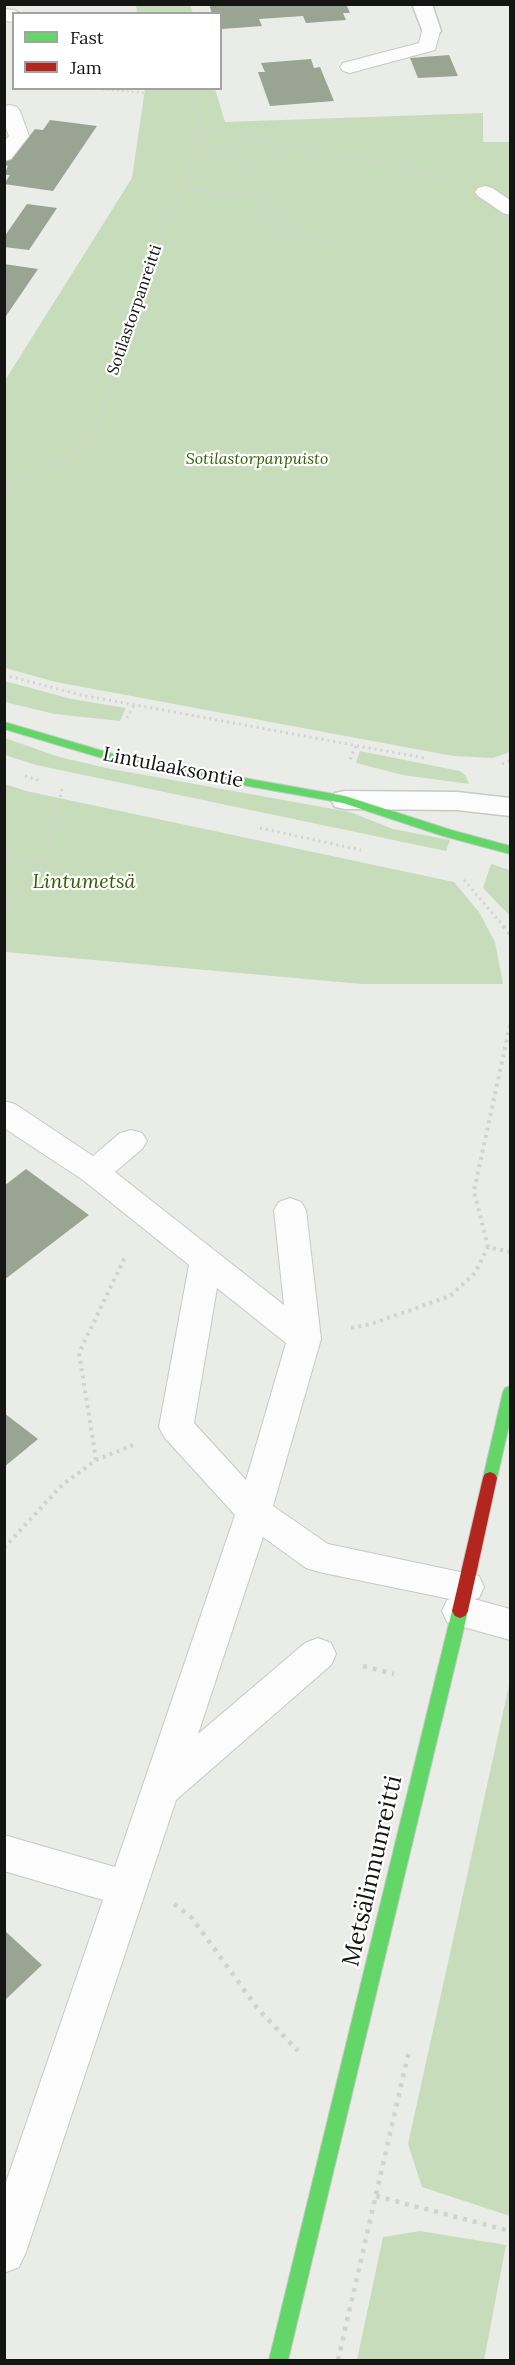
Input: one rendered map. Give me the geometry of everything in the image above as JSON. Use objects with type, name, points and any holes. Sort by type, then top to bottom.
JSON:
[{"type":"street","points":[[422,4],[430,31]]},
{"type":"street","name":"Lintulaaksontie","points":[[4,725],[119,759],[345,800],[447,833],[510,850]]},
{"type":"street","name":"Lintulaaksontie","points":[[345,800],[457,801],[510,807]]},
{"type":"street","name":"Metsälinnunreitti","points":[[278,2361],[463,1599],[510,1392]]},
{"type":"lane","points":[[350,66],[428,46],[430,31]]},
{"type":"lane","points":[[4,155],[18,136],[10,111]]},
{"type":"lane","points":[[485,192],[510,209]]},
{"type":"lane","points":[[4,1112],[93,1172],[304,1339]]},
{"type":"lane","points":[[93,1172],[130,1141]]},
{"type":"lane","points":[[4,2252],[254,1512],[304,1339],[290,1210]]},
{"type":"lane","points":[[206,1261],[176,1427],[254,1512],[319,1557],[463,1599],[510,1624]]},
{"type":"lane","points":[[158,1791],[318,1654]]},
{"type":"lane","points":[[4,1853],[128,1889]]},
{"type":"path","points":[[111,90],[146,93],[183,90]]},
{"type":"path","name":"Sotilastorpanreitti","points":[[4,484],[71,458],[99,427],[121,344],[151,257],[184,188],[200,146],[202,129],[195,90]]},
{"type":"path","points":[[202,129],[354,158],[467,184],[485,192]]},
{"type":"path","points":[[200,146],[232,153],[246,166],[250,192],[268,216],[293,234],[342,247]]},
{"type":"path","points":[[184,188],[226,195],[250,192]]},
{"type":"path","points":[[4,675],[29,683],[134,705],[434,760]]},
{"type":"path","points":[[127,718],[134,705]]},
{"type":"path","points":[[350,760],[356,746]]},
{"type":"path","points":[[4,912],[45,864],[63,785]]},
{"type":"path","points":[[4,854],[45,864]]},
{"type":"path","points":[[456,872],[510,934]]},
{"type":"path","points":[[304,1339],[371,1324],[450,1296],[475,1273],[488,1247],[474,1191],[510,1025]]},
{"type":"path","points":[[96,1460],[80,1353],[146,1213]]},
{"type":"path","points":[[488,1247],[510,1252]]},
{"type":"path","points":[[4,1548],[62,1485],[96,1460],[176,1427]]},
{"type":"path","points":[[128,1889],[162,1896],[192,1918],[258,2009],[388,2144]]},
{"type":"path","points":[[338,2361],[376,2196],[510,2231]]},
{"type":"green space","points":[[136,5],[190,5],[193,12],[137,12]]},
{"type":"green space","name":"Sotilastorpanpuisto","points":[[145,90],[215,90],[225,122],[483,113],[483,142],[510,142],[510,752],[493,758],[453,756],[56,682],[5,668],[4,382],[132,178]]},
{"type":"green space","points":[[5,681],[71,699],[126,708],[120,721],[55,714],[5,702]]},
{"type":"green space","points":[[5,738],[59,757],[111,769],[350,812],[393,829],[450,840],[446,851],[36,765],[5,755]]},
{"type":"green space","points":[[360,751],[460,771],[466,776],[469,784],[403,775],[356,763]]},
{"type":"green space","name":"Lintumetsä","points":[[5,784],[26,791],[454,882],[479,912],[495,942],[503,984],[362,984],[5,952]]},
{"type":"green space","points":[[491,864],[510,870],[510,916],[483,888]]},
{"type":"green space","points":[[510,1681],[510,2216],[422,2187],[408,2144]]},
{"type":"green space","points":[[420,2231],[506,2245],[484,2360],[357,2360],[383,2237]]},
{"type":"building","points":[[209,4],[346,4],[350,13],[343,13],[346,20],[306,23],[303,16],[259,19],[262,26],[222,29],[222,12],[211,12]]},
{"type":"building","points":[[449,55],[458,76],[418,78],[410,58]]},
{"type":"building","points":[[311,59],[314,68],[320,67],[334,101],[270,106],[258,72],[265,72],[261,63]]},
{"type":"building","points":[[50,120],[97,126],[53,191],[4,184],[10,175],[4,175],[8,166],[4,165],[4,158],[13,146],[21,147],[35,129],[43,130]]},
{"type":"building","points":[[27,204],[57,208],[29,250],[4,247],[4,237]]},
{"type":"building","points":[[4,264],[38,269],[4,319]]},
{"type":"building","points":[[26,1169],[89,1215],[4,1280],[4,1186]]},
{"type":"building","points":[[4,1413],[38,1439],[4,1467]]},
{"type":"building","points":[[4,1930],[42,1965],[4,2001]]},
{"type":"traffic: fast","points":[[4,725],[119,759],[345,800],[447,833],[510,850]]},
{"type":"traffic: fast","points":[[490,1478],[510,1392]]},
{"type":"traffic: fast","points":[[278,2360],[460,1611]]},
{"type":"traffic: jam","points":[[460,1611],[490,1478]]}]
